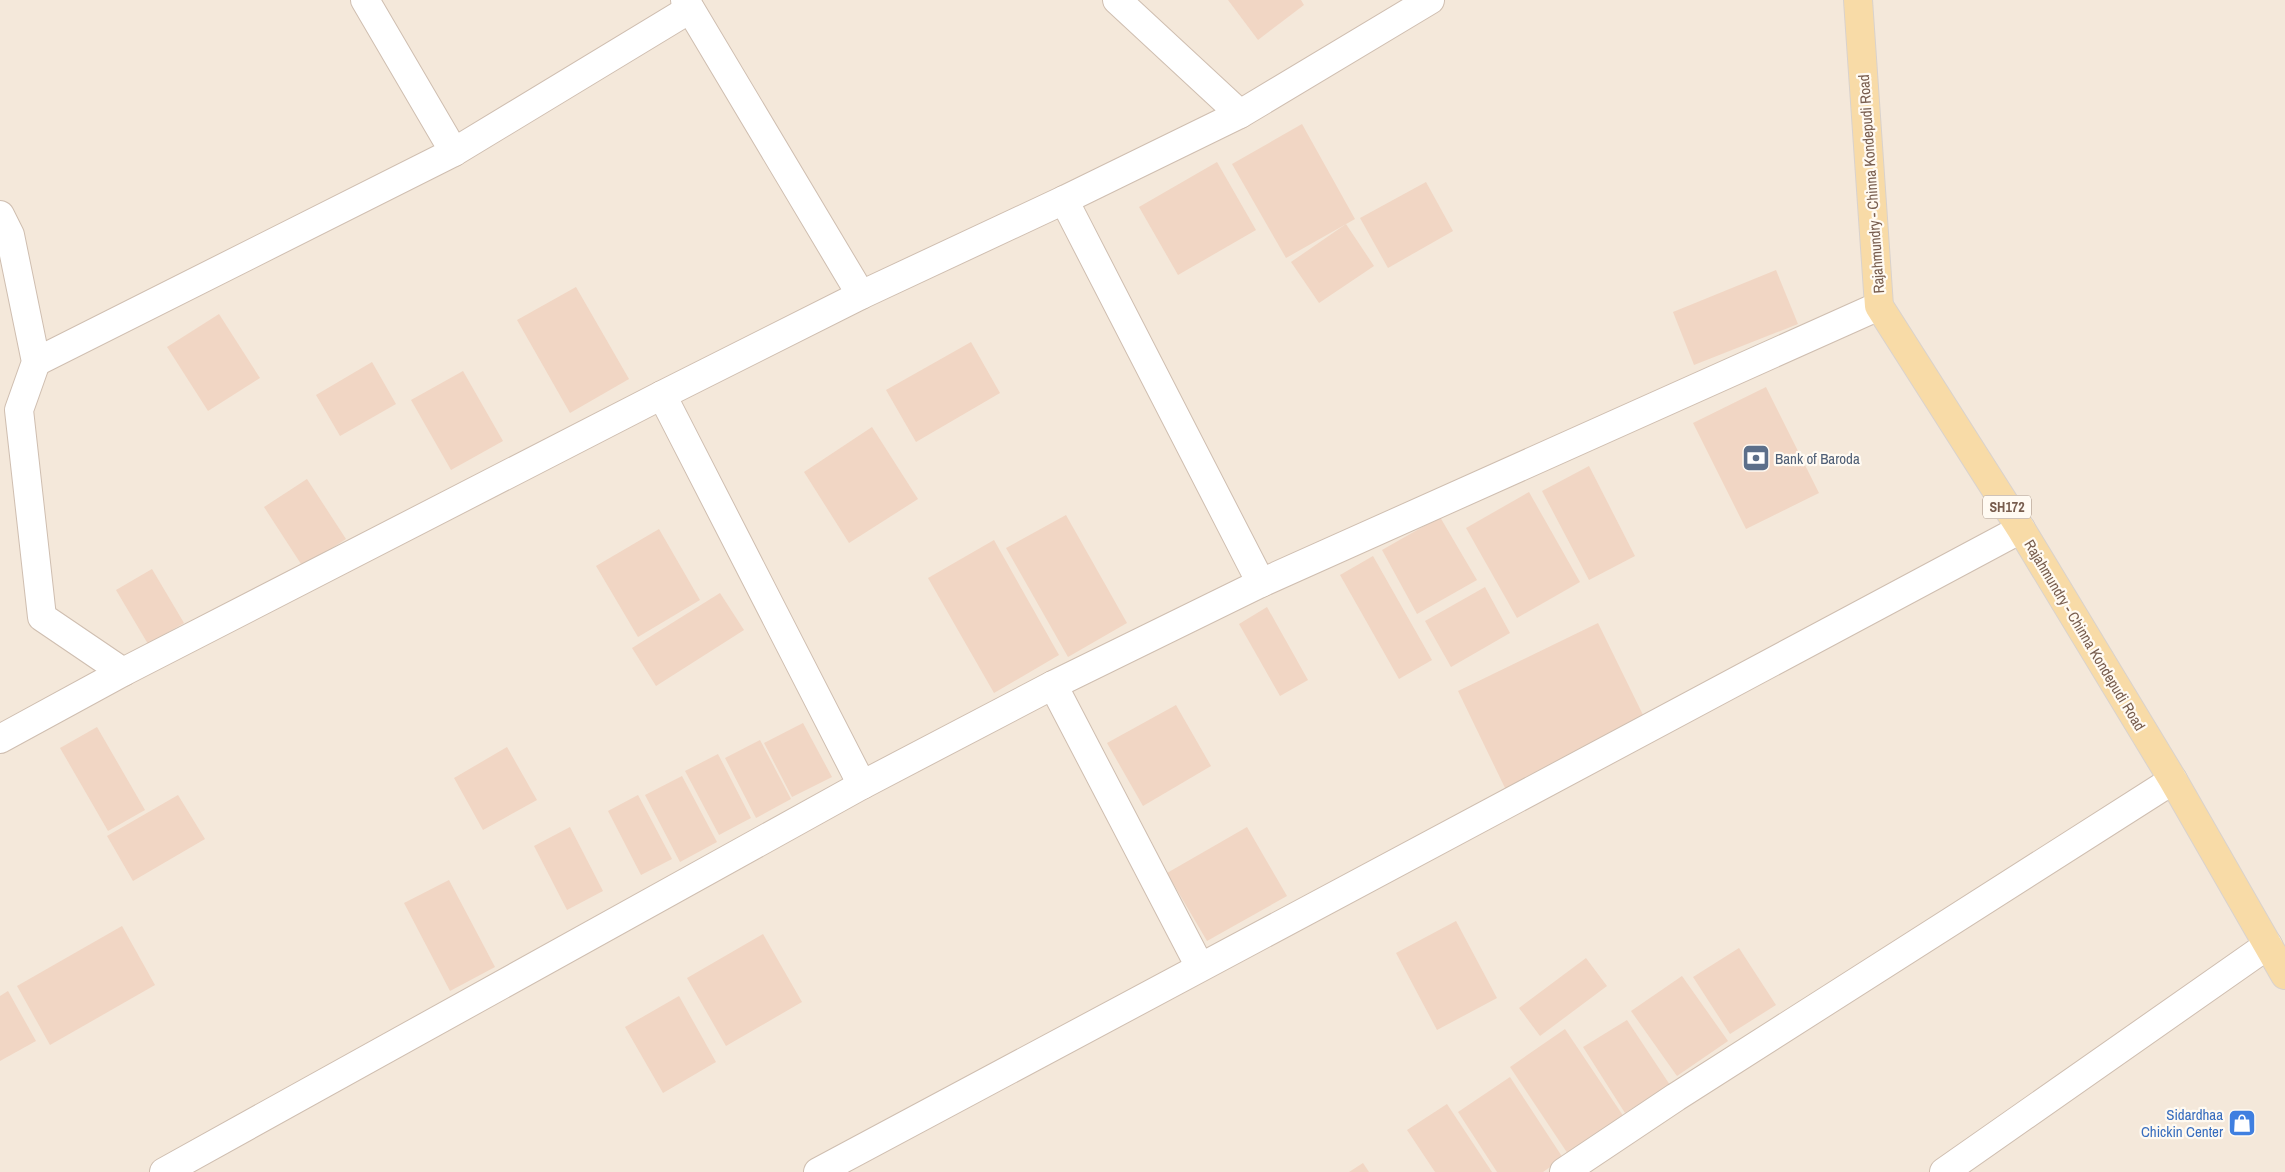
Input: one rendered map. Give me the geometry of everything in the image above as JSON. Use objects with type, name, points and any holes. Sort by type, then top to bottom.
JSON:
[{"type":"main road","name":"Rajahmundry - Chinna Kondepudi Road","points":[[1858,0],[1879,306],[2022,529],[2173,780],[2285,975]]},
{"type":"street","points":[[365,0],[454,152]]},
{"type":"street","points":[[1117,0],[1240,114]]},
{"type":"street","points":[[0,739],[123,672],[862,295],[1064,200],[1240,114],[1430,0]]},
{"type":"street","points":[[36,362],[454,152],[688,5],[862,295]]},
{"type":"street","points":[[1064,200],[1261,583]]},
{"type":"street","points":[[0,215],[10,235],[36,362],[19,410],[42,617],[123,672]]},
{"type":"street","points":[[164,1172],[862,785],[1053,685],[1261,583],[1879,306]]},
{"type":"street","points":[[662,396],[862,785]]},
{"type":"street","points":[[818,1172],[2022,529]]},
{"type":"street","points":[[1053,685],[1200,968]]},
{"type":"street","points":[[1564,1172],[1676,1097],[2173,780]]},
{"type":"street","points":[[1944,1172],[2268,945]]},
{"type":"shaded area","points":[[0,0],[2285,0],[2285,1172],[0,1172]]},
{"type":"building","points":[[1228,0],[1301,0],[1304,5],[1258,40]]},
{"type":"building","points":[[1302,124],[1355,219],[1286,258],[1232,164]]},
{"type":"building","points":[[1217,162],[1256,230],[1178,275],[1139,207]]},
{"type":"building","points":[[1426,182],[1453,231],[1388,268],[1360,218]]},
{"type":"building","points":[[1346,224],[1374,266],[1319,303],[1291,262]]},
{"type":"building","points":[[1776,270],[1798,324],[1694,365],[1673,312]]},
{"type":"building","points":[[576,287],[629,379],[570,413],[517,320]]},
{"type":"building","points":[[219,314],[260,378],[208,411],[167,347]]},
{"type":"building","points":[[971,342],[1000,393],[916,442],[886,390]]},
{"type":"building","points":[[372,362],[396,404],[340,436],[316,395]]},
{"type":"building","points":[[463,371],[503,441],[451,470],[411,400]]},
{"type":"building","name":"Bank of Baroda","points":[[1766,387],[1819,493],[1746,529],[1693,423]]},
{"type":"building","points":[[872,427],[918,499],[849,543],[804,472]]},
{"type":"building","points":[[1589,466],[1635,556],[1589,580],[1542,491]]},
{"type":"building","points":[[307,479],[346,539],[303,567],[264,507]]},
{"type":"building","points":[[1529,492],[1580,582],[1517,618],[1466,528]]},
{"type":"building","points":[[1066,515],[1127,623],[1068,657],[1006,548]]},
{"type":"building","points":[[1440,517],[1477,580],[1417,614],[1382,550]]},
{"type":"building","points":[[659,529],[700,600],[638,637],[596,566]]},
{"type":"building","points":[[994,540],[1059,655],[994,693],[928,578]]},
{"type":"building","points":[[1373,556],[1432,660],[1399,679],[1340,575]]},
{"type":"building","points":[[152,569],[184,623],[148,644],[116,590]]},
{"type":"building","points":[[1485,587],[1510,633],[1451,667],[1425,621]]},
{"type":"building","points":[[720,593],[744,630],[656,686],[632,648]]},
{"type":"building","points":[[1267,607],[1308,680],[1280,696],[1239,624]]},
{"type":"building","points":[[1598,623],[1646,721],[1506,790],[1458,691]]},
{"type":"building","points":[[1176,705],[1211,766],[1143,806],[1107,743]]},
{"type":"building","points":[[803,723],[832,777],[792,797],[764,743]]},
{"type":"building","points":[[97,727],[145,810],[108,831],[60,748]]},
{"type":"building","points":[[760,740],[791,799],[756,818],[725,758]]},
{"type":"building","points":[[507,747],[537,800],[483,830],[454,778]]},
{"type":"building","points":[[718,754],[751,818],[719,835],[685,771]]},
{"type":"building","points":[[682,776],[717,842],[680,862],[645,795]]},
{"type":"building","points":[[178,795],[205,839],[133,881],[107,836]]},
{"type":"building","points":[[638,795],[672,859],[641,875],[608,811]]},
{"type":"building","points":[[570,827],[603,891],[567,910],[534,846]]},
{"type":"building","points":[[1247,827],[1287,896],[1207,941],[1167,873]]},
{"type":"building","points":[[449,880],[495,967],[450,991],[404,903]]},
{"type":"building","points":[[1456,921],[1497,998],[1437,1030],[1396,953]]},
{"type":"building","points":[[122,926],[155,985],[50,1045],[17,986]]},
{"type":"building","points":[[763,934],[802,1002],[726,1046],[687,978]]},
{"type":"building","points":[[1739,948],[1776,1005],[1730,1034],[1693,977]]},
{"type":"building","points":[[1586,958],[1607,986],[1540,1036],[1519,1008]]},
{"type":"building","points":[[1682,976],[1728,1041],[1677,1076],[1631,1011]]},
{"type":"building","points":[[8,991],[36,1041],[0,1061],[0,996]]},
{"type":"building","points":[[679,996],[716,1062],[663,1093],[625,1027]]},
{"type":"building","points":[[1627,1020],[1670,1085],[1625,1113],[1583,1047]]},
{"type":"building","points":[[1565,1029],[1626,1120],[1570,1157],[1510,1067]]},
{"type":"building","points":[[1510,1077],[1563,1158],[1543,1172],[1497,1172],[1458,1112]]},
{"type":"building","points":[[1447,1104],[1492,1172],[1435,1172],[1407,1130]]},
{"type":"building","points":[[1363,1163],[1369,1172],[1349,1172]]},
{"type":"place","name":"Bank of Baroda","points":[[1756,458]]},
{"type":"place","name":"Sidardhaa Chickin Center","points":[[2242,1123]]}]
